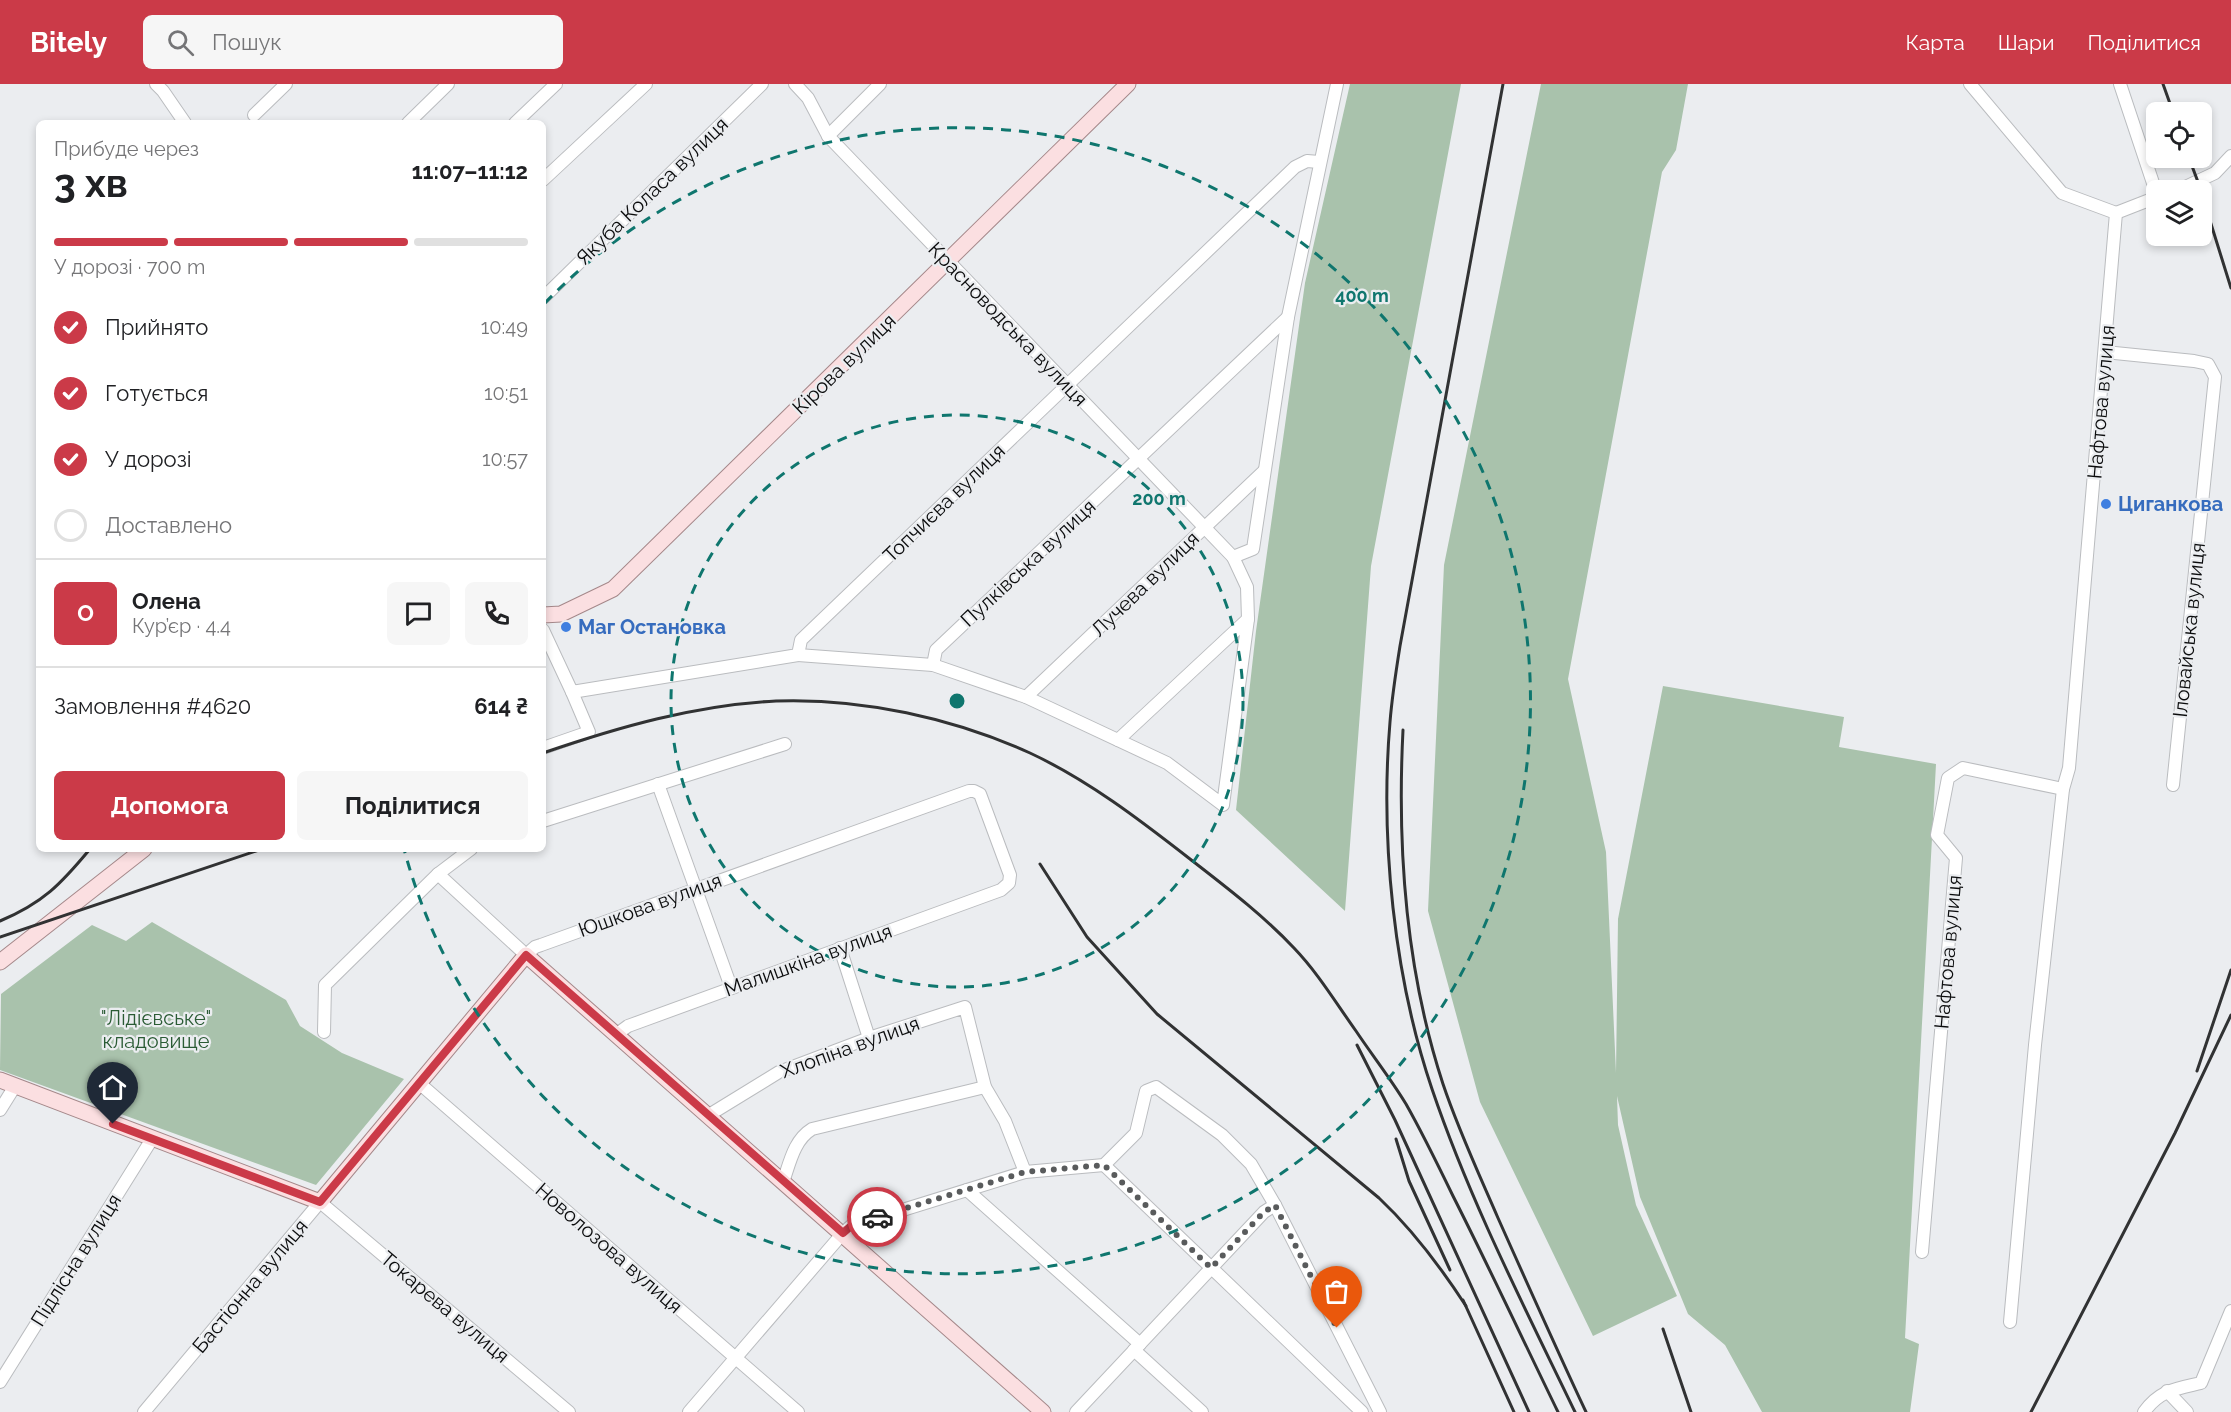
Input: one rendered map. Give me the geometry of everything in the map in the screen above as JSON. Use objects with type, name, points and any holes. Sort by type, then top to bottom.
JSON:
[{"type":"main road","name":"Кірова вулиця","points":[[546,615],[561,614],[613,590],[1128,84]]},
{"type":"main road","points":[[0,962],[140,852]]},
{"type":"main road","points":[[526,955],[1043,1412]]},
{"type":"main road","name":"Юшкова вулиця","points":[[320,1202],[526,955]]},
{"type":"main road","name":"Бастіонна вулиця","points":[[0,1080],[320,1202]]},
{"type":"street","points":[[156,84],[183,120]]},
{"type":"street","points":[[254,115],[286,84]]},
{"type":"street","points":[[411,120],[448,84]]},
{"type":"street","points":[[518,120],[556,84]]},
{"type":"street","points":[[546,177],[646,84]]},
{"type":"street","name":"Якуба Коласа вулиця","points":[[546,295],[762,84]]},
{"type":"street","name":"Красноводська вулиця","points":[[795,84],[808,98],[828,136],[1233,557],[1248,587],[1248,620],[1223,805],[1167,763],[1118,740]]},
{"type":"street","points":[[828,136],[880,84]]},
{"type":"street","points":[[1233,557],[1253,549],[1288,317],[1337,84]]},
{"type":"street","points":[[1970,84],[2062,193],[2116,213],[2146,201]]},
{"type":"street","points":[[2120,84],[2152,180]]},
{"type":"street","points":[[2200,180],[2215,173],[2231,156]]},
{"type":"street","name":"Топчиєва вулиця","points":[[798,655],[801,640],[1295,166],[1307,161],[1319,162]]},
{"type":"street","name":"Нафтова вулиця","points":[[2010,1322],[2035,1045],[2063,789],[2069,768],[2116,213]]},
{"type":"street","name":"Пулківська вулиця","points":[[933,665],[936,650],[1288,317]]},
{"type":"street","name":"Іловайська вулиця","points":[[2105,352],[2208,364],[2215,377],[2173,785]]},
{"type":"street","name":"Лучева вулиця","points":[[1026,697],[1263,471]]},
{"type":"street","points":[[572,692],[798,655],[933,665],[1026,697],[1118,740],[1248,620]]},
{"type":"street","points":[[546,636],[590,732],[546,747]]},
{"type":"street","points":[[546,820],[785,744]]},
{"type":"street","name":"Нафтова вулиця","points":[[1922,1252],[1956,858],[1937,835],[1948,778],[1963,768],[2063,789]]},
{"type":"street","points":[[658,784],[730,987]]},
{"type":"street","name":"Юшкова вулиця","points":[[526,955],[535,947],[969,791],[974,791],[982,798],[1010,875],[1009,883],[1001,890]]},
{"type":"street","points":[[324,1032],[325,985],[438,873],[467,852]]},
{"type":"street","points":[[438,873],[526,955]]},
{"type":"street","name":"Малишкіна вулиця","points":[[617,1034],[627,1026],[730,987],[1001,890]]},
{"type":"street","points":[[840,948],[869,1038]]},
{"type":"street","name":"Хлопіна вулиця","points":[[709,1115],[779,1071],[869,1038],[965,1007],[985,1087]]},
{"type":"street","name":"Новолозова вулиця","points":[[419,1083],[798,1412]]},
{"type":"street","points":[[0,1110],[15,1086]]},
{"type":"street","points":[[783,1182],[795,1146],[802,1136],[812,1129],[985,1087],[1005,1121],[1025,1172]]},
{"type":"street","points":[[689,1412],[843,1233],[860,1222],[1025,1172],[1104,1165],[1136,1133],[1146,1090],[1156,1087],[1222,1135],[1251,1164],[1275,1205],[1379,1412]]},
{"type":"street","name":"Підлісна вулиця","points":[[0,1382],[152,1139]]},
{"type":"street","points":[[1104,1165],[1362,1412]]},
{"type":"street","points":[[967,1190],[1137,1347],[1202,1412]]},
{"type":"street","name":"Бастіонна вулиця","points":[[144,1412],[320,1202]]},
{"type":"street","name":"Токарева вулиця","points":[[320,1202],[569,1412]]},
{"type":"street","points":[[1076,1412],[1264,1212],[1275,1205]]},
{"type":"street","points":[[2144,1412],[2152,1401],[2167,1391],[2201,1383],[2231,1311]]},
{"type":"street","points":[[2167,1391],[2187,1412]]},
{"type":"green space","points":[[1350,84],[1461,84],[1371,566],[1345,911],[1236,810],[1256,631],[1305,283]]},
{"type":"green space","points":[[1541,84],[1688,84],[1676,150],[1662,172],[1568,679],[1606,852],[1616,1073],[1618,919],[1663,686],[1844,717],[1839,747],[1936,764],[1905,1338],[1919,1344],[1910,1412],[1762,1412],[1725,1345],[1688,1314],[1640,1197],[1617,1096],[1618,1125],[1636,1205],[1677,1296],[1593,1336],[1480,1102],[1428,911],[1444,565]]},
{"type":"green space","name":"\"Лідієвське\" кладовище","points":[[152,922],[286,1000],[300,1026],[342,1053],[404,1079],[316,1185],[0,1070],[1,994],[92,925],[126,941]]},
{"type":"railway","points":[[1503,84],[1400,646],[1390,722],[1387,767],[1389,860],[1399,955],[1419,1046],[1432,1089],[1480,1212],[1575,1412]]},
{"type":"railway","points":[[2163,84],[2169,102]]},
{"type":"railway","points":[[2193,168],[2197,180]]},
{"type":"railway","points":[[2212,227],[2231,288]]},
{"type":"railway","points":[[546,752],[629,726],[716,707],[776,701],[841,703],[906,713],[970,730],[1030,753],[1093,788],[1152,830],[1244,902],[1282,936],[1319,978],[1406,1104],[1558,1412]]},
{"type":"railway","points":[[1403,730],[1401,774],[1403,864],[1413,953],[1430,1041],[1449,1101],[1469,1151],[1586,1412]]},
{"type":"railway","points":[[0,921],[40,900],[87,852]]},
{"type":"railway","points":[[0,937],[253,852]]},
{"type":"railway","points":[[1040,864],[1087,937],[1157,1014],[1379,1198],[1426,1249],[1466,1306]]},
{"type":"railway","points":[[2197,1071],[2231,970]]},
{"type":"railway","points":[[2031,1412],[2175,1133],[2231,1015]]},
{"type":"railway","points":[[1357,1045],[1395,1120],[1529,1412]]},
{"type":"railway","points":[[1396,1139],[1409,1181],[1450,1270]]},
{"type":"railway","points":[[1463,1300],[1514,1412]]},
{"type":"railway","points":[[1663,1329],[1691,1412]]},
{"type":"way so far","points":[[877,1217],[1025,1172],[1104,1165],[1211,1268],[1264,1212],[1275,1205],[1337,1328]]},
{"type":"place","name":"Циганкова","points":[[2106,504]]},
{"type":"place","name":"Маг Остановка","points":[[566,627]]},
{"type":"route","points":[[113,1124],[320,1202],[526,955],[843,1233],[851,1226],[877,1217]]}]
